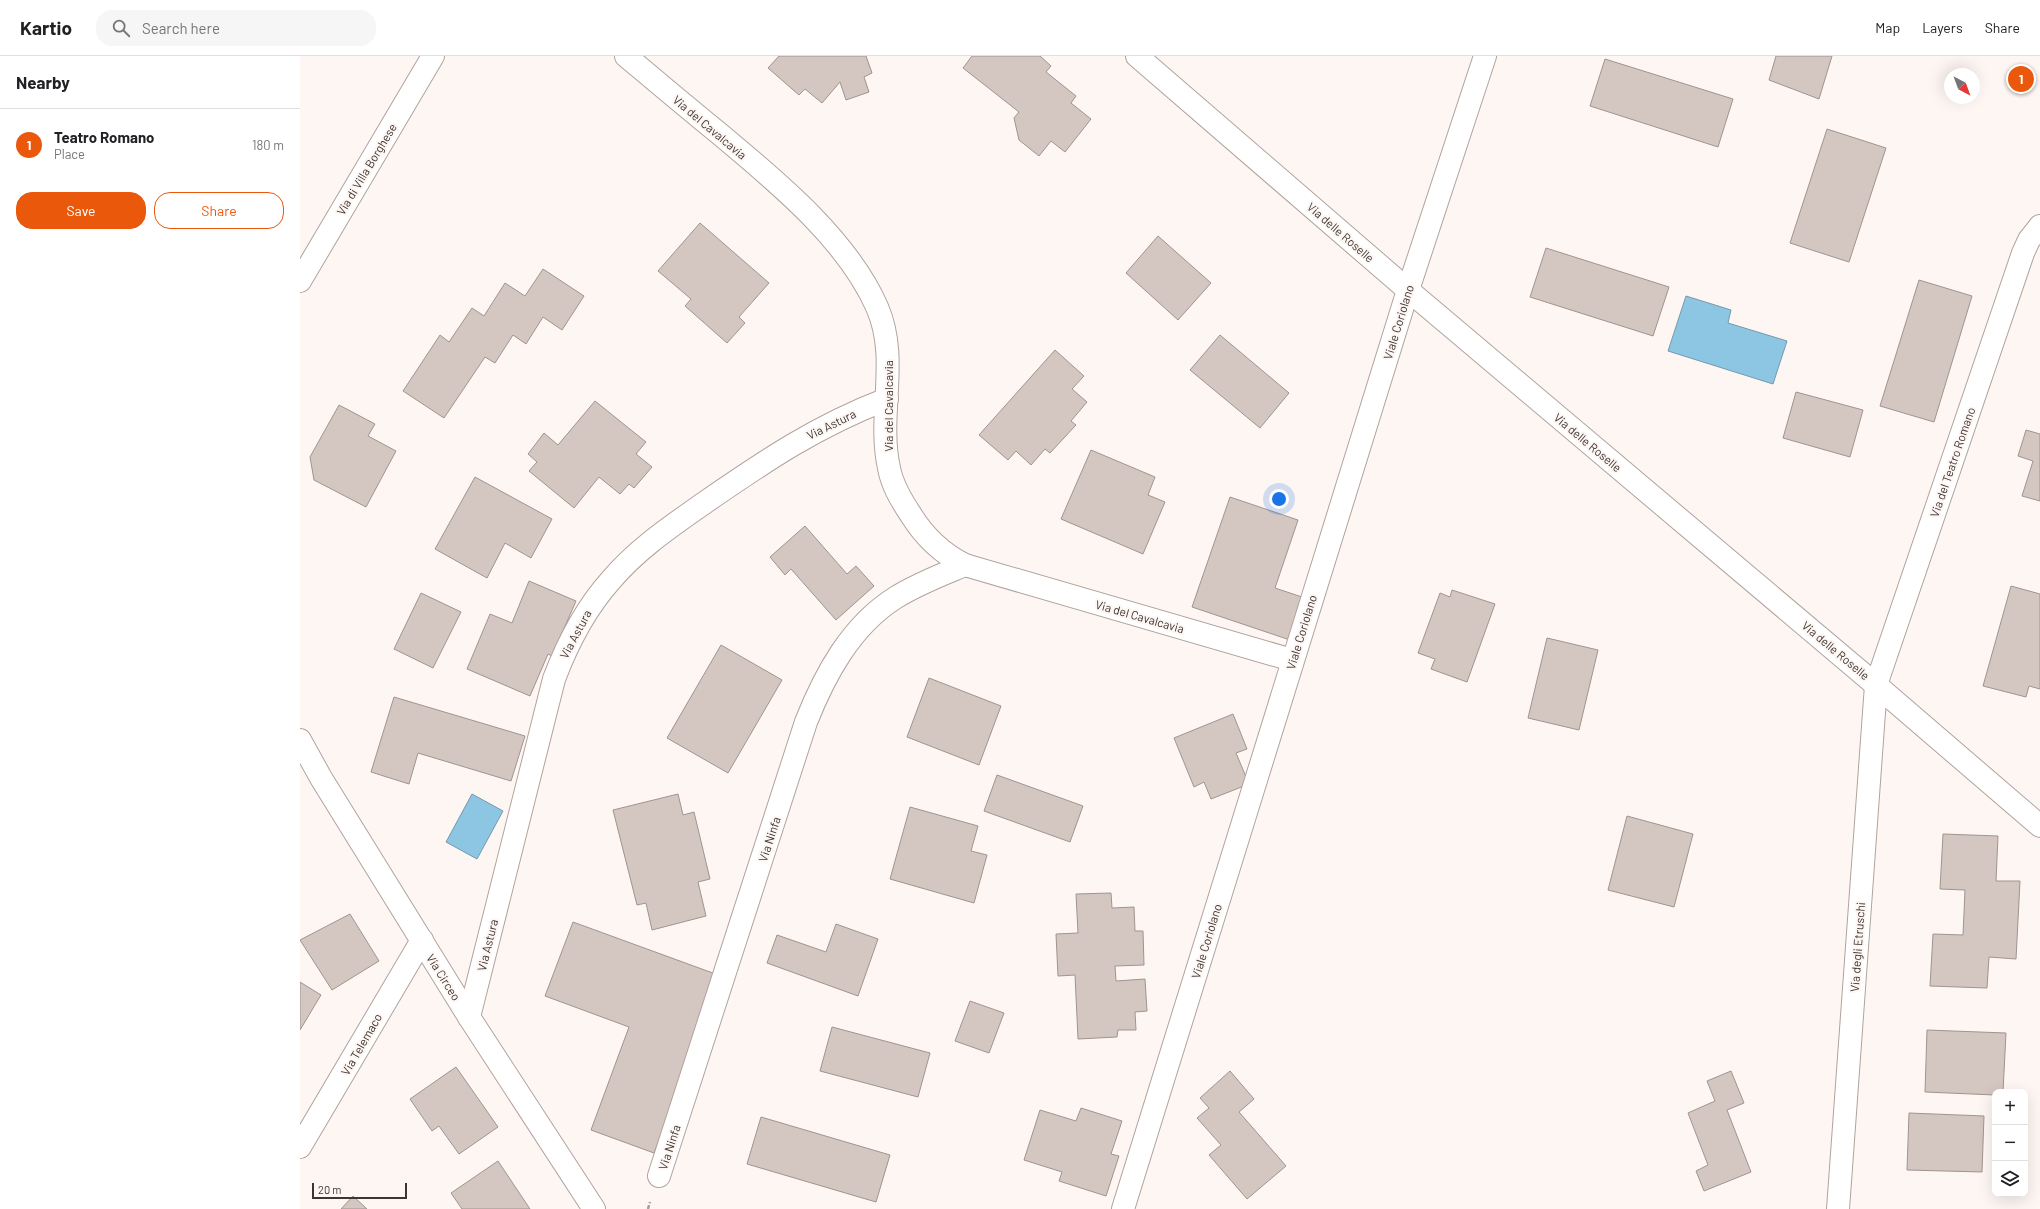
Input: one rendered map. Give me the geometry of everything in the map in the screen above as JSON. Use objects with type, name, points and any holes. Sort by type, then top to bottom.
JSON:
[{"type":"street","name":"Via di Villa Borghese","points":[[300,281],[433,56]]},
{"type":"street","name":"Via del Cavalcavia","points":[[626,56],[769,176],[831,239],[858,273],[878,308],[886,335],[889,362],[886,448],[888,468],[894,486],[904,505],[922,530],[948,555],[964,565],[1292,660]]},
{"type":"street","name":"Via delle Roselle","points":[[1137,56],[1408,290],[1876,685],[2040,826]]},
{"type":"street","name":"Viale Coriolano","points":[[1123,1209],[1408,290],[1485,56]]},
{"type":"street","name":"Via del Teatro Romano","points":[[1876,685],[2021,260],[2035,233]]},
{"type":"street","name":"Via Astura","points":[[469,1017],[551,689],[569,643],[588,609],[623,567],[641,549],[672,526],[769,458],[798,440],[839,419],[887,399]]},
{"type":"street","name":"Via Ninfa","points":[[659,1176],[806,722],[827,676],[848,643],[876,612],[911,589],[964,565]]},
{"type":"street","name":"Via degli Etruschi","points":[[1838,1209],[1876,685]]},
{"type":"street","name":"Via Circeo","points":[[300,740],[469,1017],[594,1209]]},
{"type":"street","name":"Via Telemaco","points":[[300,1147],[422,940]]},
{"type":"water","points":[[1686,296],[1731,310],[1728,323],[1787,341],[1773,384],[1668,351]]},
{"type":"water","points":[[472,794],[503,811],[477,859],[446,842]]},
{"type":"building","points":[[779,56],[866,56],[872,73],[864,77],[869,92],[846,100],[840,82],[822,103],[805,89],[799,95],[768,68]]},
{"type":"building","points":[[972,56],[1040,56],[1051,66],[1046,72],[1076,96],[1071,103],[1091,119],[1065,152],[1051,141],[1039,156],[1019,140],[1014,118],[1019,112],[963,68]]},
{"type":"building","points":[[1776,56],[1832,56],[1819,99],[1769,80]]},
{"type":"building","points":[[1605,59],[1733,99],[1718,147],[1590,106]]},
{"type":"building","points":[[1827,129],[1886,148],[1849,262],[1790,243]]},
{"type":"building","points":[[700,223],[769,283],[739,317],[745,323],[727,343],[685,306],[691,299],[658,271]]},
{"type":"building","points":[[1158,236],[1211,283],[1178,320],[1126,273]]},
{"type":"building","points":[[1546,248],[1669,287],[1653,336],[1530,297]]},
{"type":"building","points":[[543,269],[584,296],[562,330],[543,317],[526,344],[513,335],[495,363],[485,357],[444,418],[403,391],[440,335],[449,342],[472,308],[484,316],[505,283],[525,296]]},
{"type":"building","points":[[1919,280],[1972,296],[1934,422],[1880,406]]},
{"type":"building","points":[[1220,335],[1289,393],[1260,428],[1190,370]]},
{"type":"building","points":[[1055,350],[1084,376],[1072,389],[1087,402],[1071,421],[1076,425],[1050,453],[1045,449],[1031,465],[1016,451],[1008,460],[979,435]]},
{"type":"building","points":[[1796,392],[1863,410],[1850,457],[1783,438]]},
{"type":"building","points":[[595,401],[646,442],[636,454],[652,467],[634,488],[629,484],[620,494],[599,477],[574,508],[529,471],[537,462],[528,454],[544,433],[558,445]]},
{"type":"building","points":[[339,405],[375,424],[368,436],[396,451],[366,507],[314,480],[310,457]]},
{"type":"building","points":[[2026,430],[2040,434],[2040,501],[2022,496],[2033,461],[2018,456]]},
{"type":"building","points":[[1091,450],[1155,477],[1148,495],[1165,502],[1143,554],[1061,519]]},
{"type":"building","points":[[475,477],[552,519],[531,558],[505,543],[487,578],[435,549]]},
{"type":"building","points":[[1230,497],[1298,520],[1275,588],[1305,598],[1290,640],[1192,607]]},
{"type":"building","points":[[805,526],[847,574],[856,566],[874,586],[836,620],[791,569],[785,575],[770,557]]},
{"type":"building","points":[[529,581],[576,601],[552,656],[548,654],[530,696],[467,669],[490,614],[512,623]]},
{"type":"building","points":[[2011,586],[2040,594],[2040,689],[2029,686],[2026,697],[1983,686]]},
{"type":"building","points":[[1452,590],[1495,604],[1467,682],[1431,669],[1435,659],[1418,653],[1440,593],[1450,597]]},
{"type":"building","points":[[421,593],[461,612],[433,668],[394,649]]},
{"type":"building","points":[[1547,638],[1598,650],[1579,730],[1528,718]]},
{"type":"building","points":[[721,645],[782,680],[728,773],[667,738]]},
{"type":"building","points":[[929,678],[1001,706],[979,765],[907,737]]},
{"type":"building","points":[[394,697],[525,736],[511,781],[418,753],[409,784],[371,772]]},
{"type":"building","points":[[1233,714],[1247,749],[1236,753],[1249,784],[1211,799],[1204,782],[1194,787],[1174,738]]},
{"type":"building","points":[[997,775],[1083,806],[1070,842],[984,811]]},
{"type":"building","points":[[678,794],[683,815],[694,812],[710,879],[698,882],[706,916],[652,930],[646,903],[637,905],[613,810]]},
{"type":"building","points":[[910,807],[978,826],[971,851],[987,855],[974,903],[890,879]]},
{"type":"building","points":[[1627,816],[1693,834],[1674,907],[1608,890]]},
{"type":"building","points":[[1943,834],[1998,836],[1996,881],[2020,881],[2016,959],[1989,957],[1987,988],[1930,986],[1933,934],[1963,935],[1965,890],[1940,889]]},
{"type":"building","points":[[1111,893],[1112,908],[1134,907],[1135,931],[1143,931],[1144,965],[1115,966],[1116,981],[1145,979],[1147,1011],[1135,1012],[1136,1030],[1118,1030],[1117,1037],[1078,1039],[1075,975],[1058,976],[1056,934],[1078,933],[1076,894]]},
{"type":"building","points":[[350,914],[379,961],[332,990],[300,940]]},
{"type":"building","points":[[573,922],[721,976],[654,1153],[591,1130],[629,1027],[545,996]]},
{"type":"building","points":[[836,924],[878,939],[858,996],[767,963],[777,935],[826,952]]},
{"type":"building","points":[[300,982],[321,995],[300,1030]]},
{"type":"building","points":[[970,1001],[1004,1013],[989,1053],[955,1041]]},
{"type":"building","points":[[832,1027],[930,1053],[918,1097],[820,1071]]},
{"type":"building","points":[[1927,1030],[2006,1033],[2003,1089],[1992,1089],[1992,1095],[1925,1092]]},
{"type":"building","points":[[456,1067],[498,1127],[459,1154],[439,1126],[432,1131],[410,1099]]},
{"type":"building","points":[[1230,1071],[1254,1099],[1239,1112],[1286,1166],[1247,1199],[1209,1155],[1221,1145],[1197,1118],[1209,1108],[1200,1098]]},
{"type":"building","points":[[1731,1071],[1744,1103],[1727,1110],[1751,1172],[1704,1191],[1696,1171],[1708,1165],[1688,1113],[1715,1101],[1707,1081]]},
{"type":"building","points":[[1081,1108],[1122,1121],[1111,1154],[1119,1156],[1106,1196],[1059,1181],[1062,1172],[1024,1160],[1040,1110],[1076,1121]]},
{"type":"building","points":[[1909,1113],[1984,1116],[1982,1172],[1907,1170]]},
{"type":"building","points":[[761,1117],[890,1155],[876,1202],[747,1164]]},
{"type":"building","points":[[498,1161],[530,1209],[462,1209],[451,1193]]},
{"type":"building","points":[[353,1196],[367,1209],[341,1209]]},
{"type":"place","name":"Teatro Romano","points":[[2021,79]]}]
